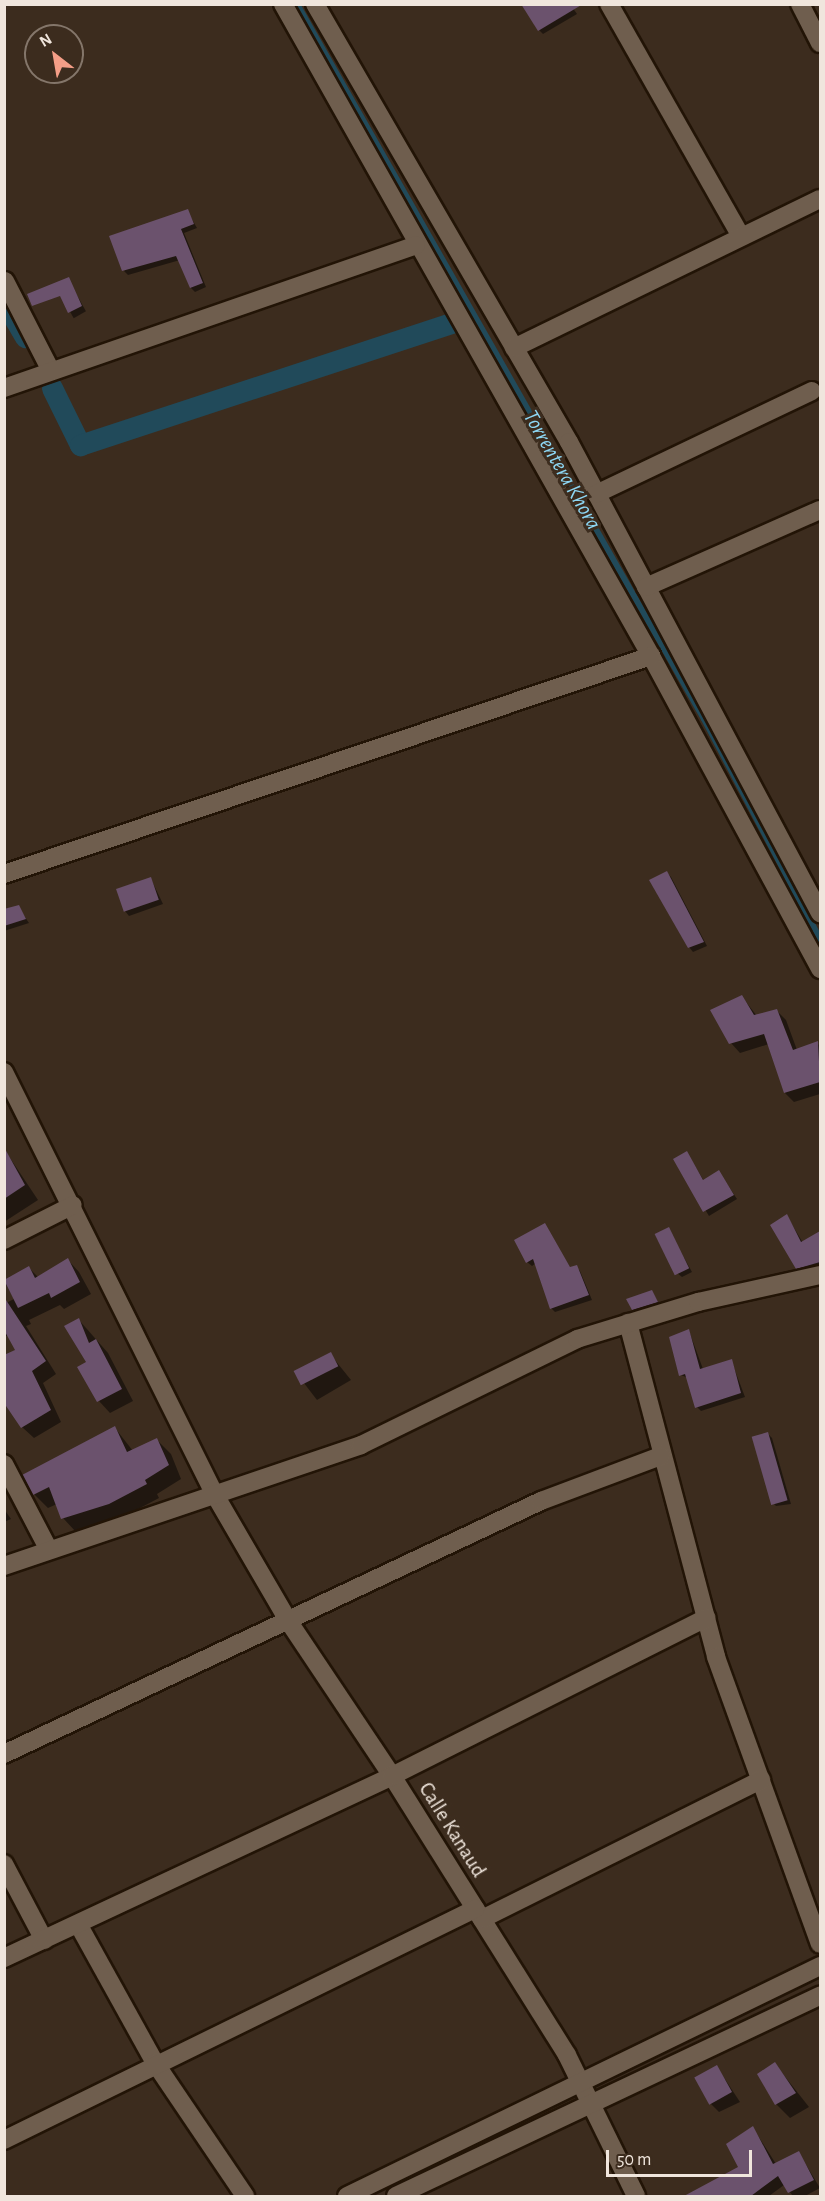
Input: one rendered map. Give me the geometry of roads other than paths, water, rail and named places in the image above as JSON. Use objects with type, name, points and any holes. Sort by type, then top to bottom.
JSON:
[{"type":"street","points":[[283,4],[416,245],[651,656],[820,969]]},
{"type":"street","points":[[315,4],[596,494],[820,913]]},
{"type":"street","points":[[609,4],[741,236]]},
{"type":"street","points":[[800,4],[815,22],[820,43]]},
{"type":"street","points":[[514,348],[820,199]]},
{"type":"street","points":[[4,388],[416,245]]},
{"type":"street","points":[[5,281],[51,371]]},
{"type":"street","points":[[596,494],[812,391]]},
{"type":"street","points":[[646,587],[820,510]]},
{"type":"street","points":[[4,874],[651,656]]},
{"type":"street","name":"Calle Kanaud","points":[[4,1072],[73,1205],[215,1495],[289,1622],[392,1776],[581,2083],[636,2196]]},
{"type":"street","points":[[4,1240],[73,1205]]},
{"type":"street","points":[[4,1566],[361,1445],[577,1339],[698,1302],[820,1275]]},
{"type":"street","points":[[628,1323],[661,1456],[706,1618],[820,1944]]},
{"type":"street","points":[[4,1754],[289,1622],[541,1501],[661,1456]]},
{"type":"street","points":[[4,1464],[49,1550]]},
{"type":"street","points":[[4,1958],[392,1776],[706,1618]]},
{"type":"street","points":[[4,2140],[155,2063],[479,1914],[761,1780]]},
{"type":"street","points":[[4,1864],[44,1940]]},
{"type":"street","points":[[78,1924],[155,2063],[245,2196]]},
{"type":"street","points":[[347,2196],[820,1966]]},
{"type":"street","points":[[396,2196],[820,1996]]},
{"type":"waterway","name":"Torrentera Khora","points":[[297,4],[704,719],[820,939]]},
{"type":"waterway","points":[[4,301],[25,337]]},
{"type":"waterway","points":[[52,388],[80,445],[454,322]]}]
